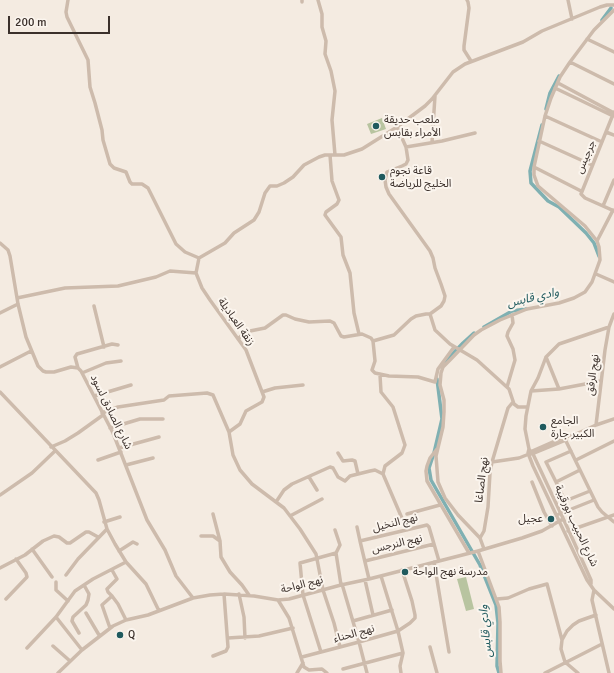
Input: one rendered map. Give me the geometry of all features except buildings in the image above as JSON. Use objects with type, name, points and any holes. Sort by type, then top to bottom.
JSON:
[{"type":"street","points":[[68,0],[66,12],[67,17],[88,60],[90,87],[110,164],[114,168],[126,172],[132,184],[142,184],[148,188],[176,244],[185,252],[199,258]]},
{"type":"street","points":[[318,0],[322,14],[322,27],[326,40],[326,54],[335,91],[332,120],[335,155]]},
{"type":"street","points":[[467,0],[469,3],[464,50],[471,61]]},
{"type":"street","points":[[568,0],[572,19]]},
{"type":"street","points":[[611,0],[614,6]]},
{"type":"street","points":[[17,298],[66,288],[118,286],[151,278],[170,271],[196,273],[199,258],[225,242],[234,233],[254,220],[259,212],[265,193],[270,186],[284,184],[304,165],[319,157],[344,155],[362,149],[397,127],[425,106],[453,72],[471,61],[514,46],[542,31],[604,5],[614,6]]},
{"type":"street","points":[[484,549],[480,538],[458,515],[445,498],[438,482],[436,463],[443,427],[444,412],[444,400],[440,385],[441,373],[443,367],[480,330],[500,320],[527,310],[559,303],[580,295],[587,289],[596,274],[600,255],[600,247],[597,241],[585,226],[538,186],[534,175],[534,167],[545,116],[555,88],[570,62],[614,10]]},
{"type":"street","points":[[588,39],[614,52]]},
{"type":"street","points":[[570,62],[614,84]]},
{"type":"street","points":[[558,83],[614,114]]},
{"type":"street","points":[[555,88],[614,114]]},
{"type":"street","points":[[432,142],[434,96]]},
{"type":"street","name":"جرجيس","points":[[603,206],[583,197],[581,191],[614,114]]},
{"type":"street","points":[[545,116],[602,142]]},
{"type":"street","points":[[374,341],[394,335],[416,316],[430,314],[441,306],[445,296],[430,251],[389,194],[386,187],[385,180],[387,172],[408,162],[406,147],[397,127]]},
{"type":"street","points":[[606,132],[614,135]]},
{"type":"street","points":[[406,147],[475,133]]},
{"type":"street","points":[[539,141],[592,166]]},
{"type":"street","points":[[330,155],[332,181],[339,200],[337,204],[326,212],[325,215],[340,237],[343,255],[350,273],[354,313],[359,334]]},
{"type":"street","points":[[534,167],[581,191]]},
{"type":"street","points":[[597,241],[614,210],[603,206],[614,180]]},
{"type":"street","name":"شارع الصادق لسود","points":[[0,243],[8,250],[10,256],[18,304],[31,351],[38,366],[45,372],[54,372],[71,367],[78,368],[82,373],[120,450],[147,520],[165,550],[176,576],[193,598]]},
{"type":"street","name":"زنقة العباديلة","points":[[196,273],[202,288],[246,350],[262,392]]},
{"type":"street","points":[[596,274],[614,282]]},
{"type":"street","points":[[0,313],[18,304]]},
{"type":"street","points":[[94,306],[104,347]]},
{"type":"street","points":[[430,314],[435,330],[445,340],[477,360],[507,387],[511,392],[512,402],[518,407],[527,407]]},
{"type":"street","points":[[609,327],[614,314]]},
{"type":"street","points":[[238,339],[245,332],[265,328],[280,317],[286,315],[295,319],[309,322],[330,321],[336,325],[339,334],[344,337],[359,334],[371,338],[374,341],[375,360],[372,370],[380,375],[418,378],[435,382],[438,369],[454,347]]},
{"type":"street","points":[[507,387],[515,360],[513,349],[507,336],[513,323],[512,316]]},
{"type":"street","name":"شارع الحبيب بورقيبة","points":[[594,590],[591,580],[561,520],[556,515],[530,453],[525,428],[527,407],[531,391],[546,357],[559,344],[609,327]]},
{"type":"street","name":"نهج الرفق","points":[[596,425],[600,381],[609,327]]},
{"type":"street","points":[[78,368],[75,357],[77,354],[112,344],[118,345]]},
{"type":"street","points":[[0,367],[31,351]]},
{"type":"street","points":[[546,357],[559,389]]},
{"type":"street","points":[[82,373],[106,363],[121,360]]},
{"type":"street","points":[[380,375],[381,392],[393,407],[405,445],[402,453],[385,466],[383,474],[407,530]]},
{"type":"street","points":[[531,391],[559,389],[600,381]]},
{"type":"street","points":[[94,396],[131,385]]},
{"type":"street","points":[[230,432],[240,424],[246,411],[264,400],[262,392],[275,388],[303,385]]},
{"type":"street","points":[[0,392],[96,493],[100,500],[104,522],[119,551],[126,562],[146,584],[160,610]]},
{"type":"street","points":[[51,447],[65,441],[103,414],[118,407],[164,400],[169,396],[207,393],[213,396],[230,432],[232,455],[240,470],[252,484],[276,502],[290,516],[312,546],[318,558],[323,590],[340,647]]},
{"type":"street","name":"نهج الصاغا","points":[[480,538],[484,531],[488,507],[492,462],[502,433],[508,408],[512,402]]},
{"type":"street","points":[[110,428],[140,419],[163,419]]},
{"type":"street","points":[[492,462],[519,458],[596,425],[614,419]]},
{"type":"street","points":[[98,460],[120,450],[159,437]]},
{"type":"street","points":[[566,438],[600,511],[614,522]]},
{"type":"street","points":[[576,460],[614,442]]},
{"type":"street","points":[[438,448],[428,463],[426,476],[429,487],[469,553]]},
{"type":"street","points":[[0,495],[32,473],[55,451]]},
{"type":"street","points":[[571,451],[546,462],[565,502],[590,491]]},
{"type":"street","points":[[338,453],[343,461],[355,461],[358,474]]},
{"type":"street","name":"شارع الحبيب بورقيبة","points":[[530,453],[561,514],[561,520]]},
{"type":"street","points":[[126,465],[153,458]]},
{"type":"street","points":[[276,502],[284,490],[292,484],[330,467],[334,468],[338,477],[343,481],[347,480],[350,476],[375,470],[383,474]]},
{"type":"street","points":[[556,482],[580,470]]},
{"type":"street","points":[[309,477],[317,490]]},
{"type":"street","points":[[532,482],[544,512],[552,526]]},
{"type":"street","points":[[290,516],[322,499]]},
{"type":"street","points":[[556,515],[594,500]]},
{"type":"street","points":[[407,514],[440,505]]},
{"type":"street","points":[[213,514],[220,541],[221,557],[223,562],[249,596]]},
{"type":"street","points":[[449,519],[458,515]]},
{"type":"street","points":[[567,532],[614,515]]},
{"type":"street","points":[[104,522],[120,517]]},
{"type":"street","name":"نهج الواحة","points":[[58,673],[99,635],[110,628],[126,620],[144,616],[193,598],[210,595],[239,594],[284,600],[342,584],[381,576],[478,551],[522,538],[552,526],[561,520]]},
{"type":"street","name":"نهج النخيل","points":[[373,615],[365,561],[360,541],[425,525],[429,527],[434,544]]},
{"type":"street","points":[[357,527],[360,541]]},
{"type":"street","points":[[66,575],[78,558],[107,529]]},
{"type":"street","points":[[334,530],[340,545],[336,553],[342,584],[360,642],[367,673]]},
{"type":"street","points":[[0,568],[43,541],[54,536],[59,537],[67,543],[70,543],[86,532],[98,537]]},
{"type":"street","points":[[201,536],[213,536],[220,541]]},
{"type":"street","points":[[119,551],[132,542],[137,544]]},
{"type":"street","points":[[434,544],[439,561]]},
{"type":"street","name":"نهج النرجس","points":[[365,561],[434,544]]},
{"type":"street","points":[[32,549],[52,577]]},
{"type":"street","points":[[478,551],[497,599],[500,622],[499,650],[501,673]]},
{"type":"street","points":[[321,652],[303,595],[300,564],[301,562],[336,553]]},
{"type":"street","points":[[6,599],[27,577],[26,573],[16,559]]},
{"type":"street","points":[[27,648],[56,617],[75,591],[126,562]]},
{"type":"street","points":[[434,562],[449,652]]},
{"type":"street","points":[[112,570],[117,579],[107,589],[118,604],[126,620]]},
{"type":"street","name":"نهج الحناء","points":[[302,657],[360,642],[398,630],[410,624],[415,618],[415,614],[402,570]]},
{"type":"street","points":[[381,576],[398,630],[403,653],[400,666],[401,673]]},
{"type":"street","points":[[56,582],[56,590],[68,601]]},
{"type":"street","points":[[497,599],[512,596],[547,584],[562,640],[561,649],[565,662],[578,673]]},
{"type":"street","points":[[79,634],[72,621],[73,617],[86,605],[88,600],[89,594],[84,585]]},
{"type":"street","points":[[614,607],[594,590],[592,600],[602,644],[609,671],[614,669]]},
{"type":"street","points":[[213,656],[228,649],[224,594]]},
{"type":"street","points":[[239,594],[244,617],[245,638]]},
{"type":"street","points":[[110,628],[102,605],[112,596]]},
{"type":"street","points":[[278,600],[289,618],[303,663],[307,670],[322,669],[327,673]]},
{"type":"street","points":[[353,621],[392,610]]},
{"type":"street","points":[[86,613],[99,635]]},
{"type":"street","points":[[562,640],[567,631],[578,621],[596,615]]},
{"type":"street","points":[[56,617],[82,650]]},
{"type":"street","points":[[228,638],[245,638],[293,628]]},
{"type":"street","points":[[545,673],[602,644]]},
{"type":"street","points":[[53,646],[70,661]]},
{"type":"street","points":[[430,647],[437,673]]},
{"type":"street","points":[[343,669],[403,653]]},
{"type":"street","points":[[297,673],[303,663]]},
{"type":"street","points":[[348,668],[349,673]]},
{"type":"green space","name":"ملعب حديقة الأمراء بقابس","points":[[382,118],[386,129],[371,134],[367,124]]},
{"type":"green space","points":[[466,577],[474,609],[466,611],[457,579]]},
{"type":"waterway","name":"وادي قابس","points":[[602,20],[611,8]]},
{"type":"waterway","name":"وادي قابس","points":[[546,109],[550,93],[559,76]]},
{"type":"waterway","name":"وادي قابس","points":[[542,125],[530,171],[531,183],[548,201],[559,207],[586,233],[594,243],[599,256]]},
{"type":"waterway","name":"وادي قابس","points":[[484,327],[512,311],[526,309]]},
{"type":"waterway","name":"وادي قابس","points":[[443,364],[474,333]]},
{"type":"waterway","name":"وادي قابس","points":[[437,379],[442,419],[429,468],[431,480],[480,565],[496,605],[498,623],[497,666],[499,673]]},
{"type":"place","name":"ملعب حديقة الأمراء بقابس","points":[[376,126]]},
{"type":"place","name":"قاعة نجوم الخليج للرياضة","points":[[382,177]]},
{"type":"place","name":"الجامع الكبير جارة","points":[[543,427]]},
{"type":"place","name":"عجيل","points":[[551,519]]},
{"type":"place","name":"مدرسة نهج الواحة","points":[[405,572]]},
{"type":"place","name":"Q","points":[[120,635]]}]
